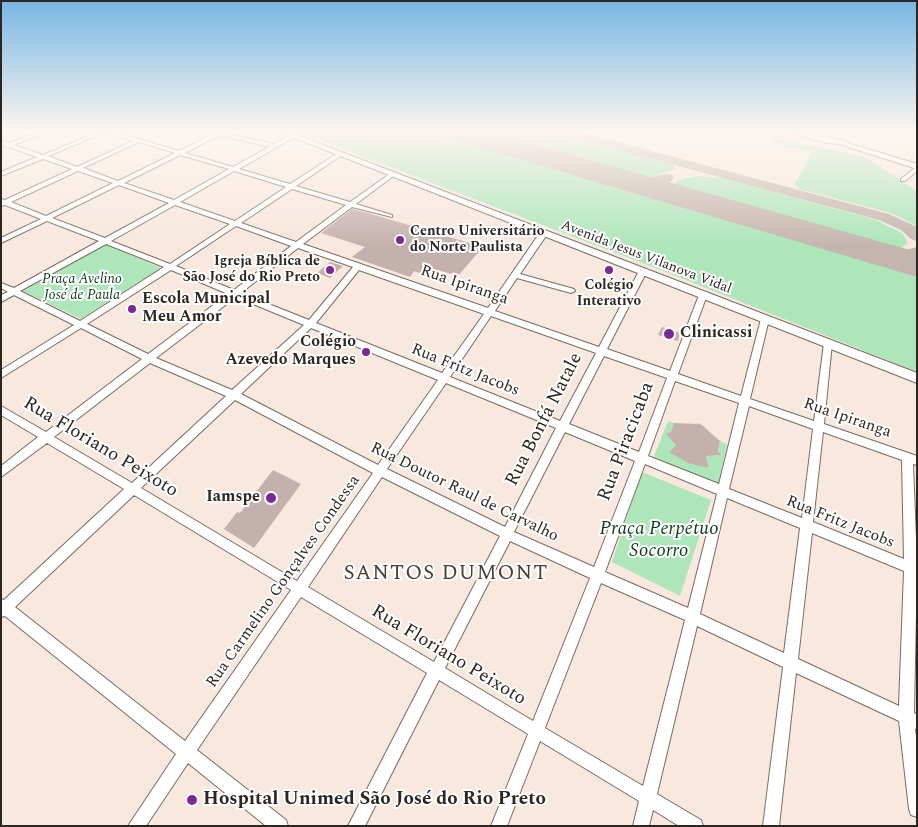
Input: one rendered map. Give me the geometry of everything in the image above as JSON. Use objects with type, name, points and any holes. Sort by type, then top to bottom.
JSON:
[{"type":"street","points":[[3,203],[77,170]]},
{"type":"street","name":"Rua Ipiranga","points":[[80,170],[912,460]]},
{"type":"street","points":[[1,241],[146,170]]},
{"type":"street","points":[[1,300],[233,170]]},
{"type":"street","points":[[236,170],[390,216]]},
{"type":"street","points":[[1,375],[170,267],[316,170]]},
{"type":"street","name":"Avenida Jesus Vilanova Vidal","points":[[381,170],[917,378]]},
{"type":"street","points":[[903,180],[914,170]]},
{"type":"street","points":[[1,472],[236,294],[351,204],[393,174]]},
{"type":"street","name":"Rua Fritz Jacobs","points":[[3,203],[170,267],[913,569]]},
{"type":"street","name":"Rua Carmelino Gonçalves Condessa","points":[[136,826],[544,233]]},
{"type":"street","points":[[280,826],[2,608],[310,324],[358,266]]},
{"type":"street","name":"Rua Bonfá Natale","points":[[356,826],[643,271]]},
{"type":"street","points":[[515,276],[571,291]]},
{"type":"street","name":"Rua Doutor Raul de Carvalho","points":[[1,285],[150,359],[234,395],[380,471],[508,534],[692,617],[912,720]]},
{"type":"street","name":"Rua Piracicaba","points":[[499,826],[598,574],[703,295]]},
{"type":"street","points":[[641,826],[765,319]]},
{"type":"street","points":[[771,826],[828,343]]},
{"type":"street","name":"Rua Floriano Peixoto","points":[[1,410],[695,826]]},
{"type":"street","points":[[912,460],[912,720],[917,809]]},
{"type":"green space","points":[[397,170],[566,170],[917,273],[917,372],[661,270]]},
{"type":"green space","points":[[610,170],[674,170],[654,176],[629,175]]},
{"type":"green space","points":[[803,170],[884,170],[917,191],[917,226],[891,213],[799,189],[795,184]]},
{"type":"green space","points":[[695,176],[724,178],[876,220],[902,233],[908,243],[901,248],[880,246],[679,189],[674,185],[677,181]]},
{"type":"green space","name":"Praça Avelino José de Paula","points":[[105,244],[161,268],[81,319],[23,291]]},
{"type":"green space","points":[[668,421],[674,423],[671,432],[667,434],[676,445],[669,452],[709,468],[706,456],[721,455],[718,451],[720,441],[727,444],[718,485],[653,459]]},
{"type":"green space","name":"Praça Perpétuo Socorro","points":[[642,472],[711,500],[680,596],[612,562]]},
{"type":"building","name":"Centro Universitário do Norte Paulista","points":[[352,209],[483,247],[458,276],[431,268],[424,275],[414,271],[410,277],[352,257],[365,247],[321,233]]},
{"type":"building","name":"Igreja Bíblica de São José do Rio Preto","points":[[330,262],[343,266],[330,278],[317,273]]},
{"type":"building","name":"Clinicassi","points":[[662,327],[680,333],[678,341],[658,335]]},
{"type":"building","points":[[674,423],[697,423],[702,425],[720,441],[718,451],[721,455],[706,456],[709,468],[688,463],[669,452],[676,445],[666,434],[671,432]]},
{"type":"building","name":"Iamspe","points":[[273,470],[301,484],[254,548],[224,529],[237,512],[240,513]]},
{"type":"taxiway","points":[[707,170],[884,217],[907,227],[917,236]]},
{"type":"taxiway","points":[[615,178],[641,182],[667,178],[661,183],[662,186],[675,195]]},
{"type":"taxiway","points":[[881,254],[905,255],[917,252]]},
{"type":"runway","points":[[588,170],[917,265]]},
{"type":"place","name":"Centro Universitário do Norte Paulista","points":[[400,240]]},
{"type":"place","name":"Igreja Bíblica de São José do Rio Preto","points":[[330,270]]},
{"type":"place","name":"Colégio Interativo","points":[[609,270]]},
{"type":"place","name":"Escola Municipal Meu Amor","points":[[132,309]]},
{"type":"place","name":"Clinicassi","points":[[669,334]]},
{"type":"place","name":"Colégio Azevedo Marques","points":[[366,352]]},
{"type":"place","name":"Iamspe","points":[[271,498]]},
{"type":"place","name":"Hospital Unimed São José do Rio Preto","points":[[192,800]]},
{"type":"district","name":"SANTOS DUMONT","points":[[446,575]]}]
